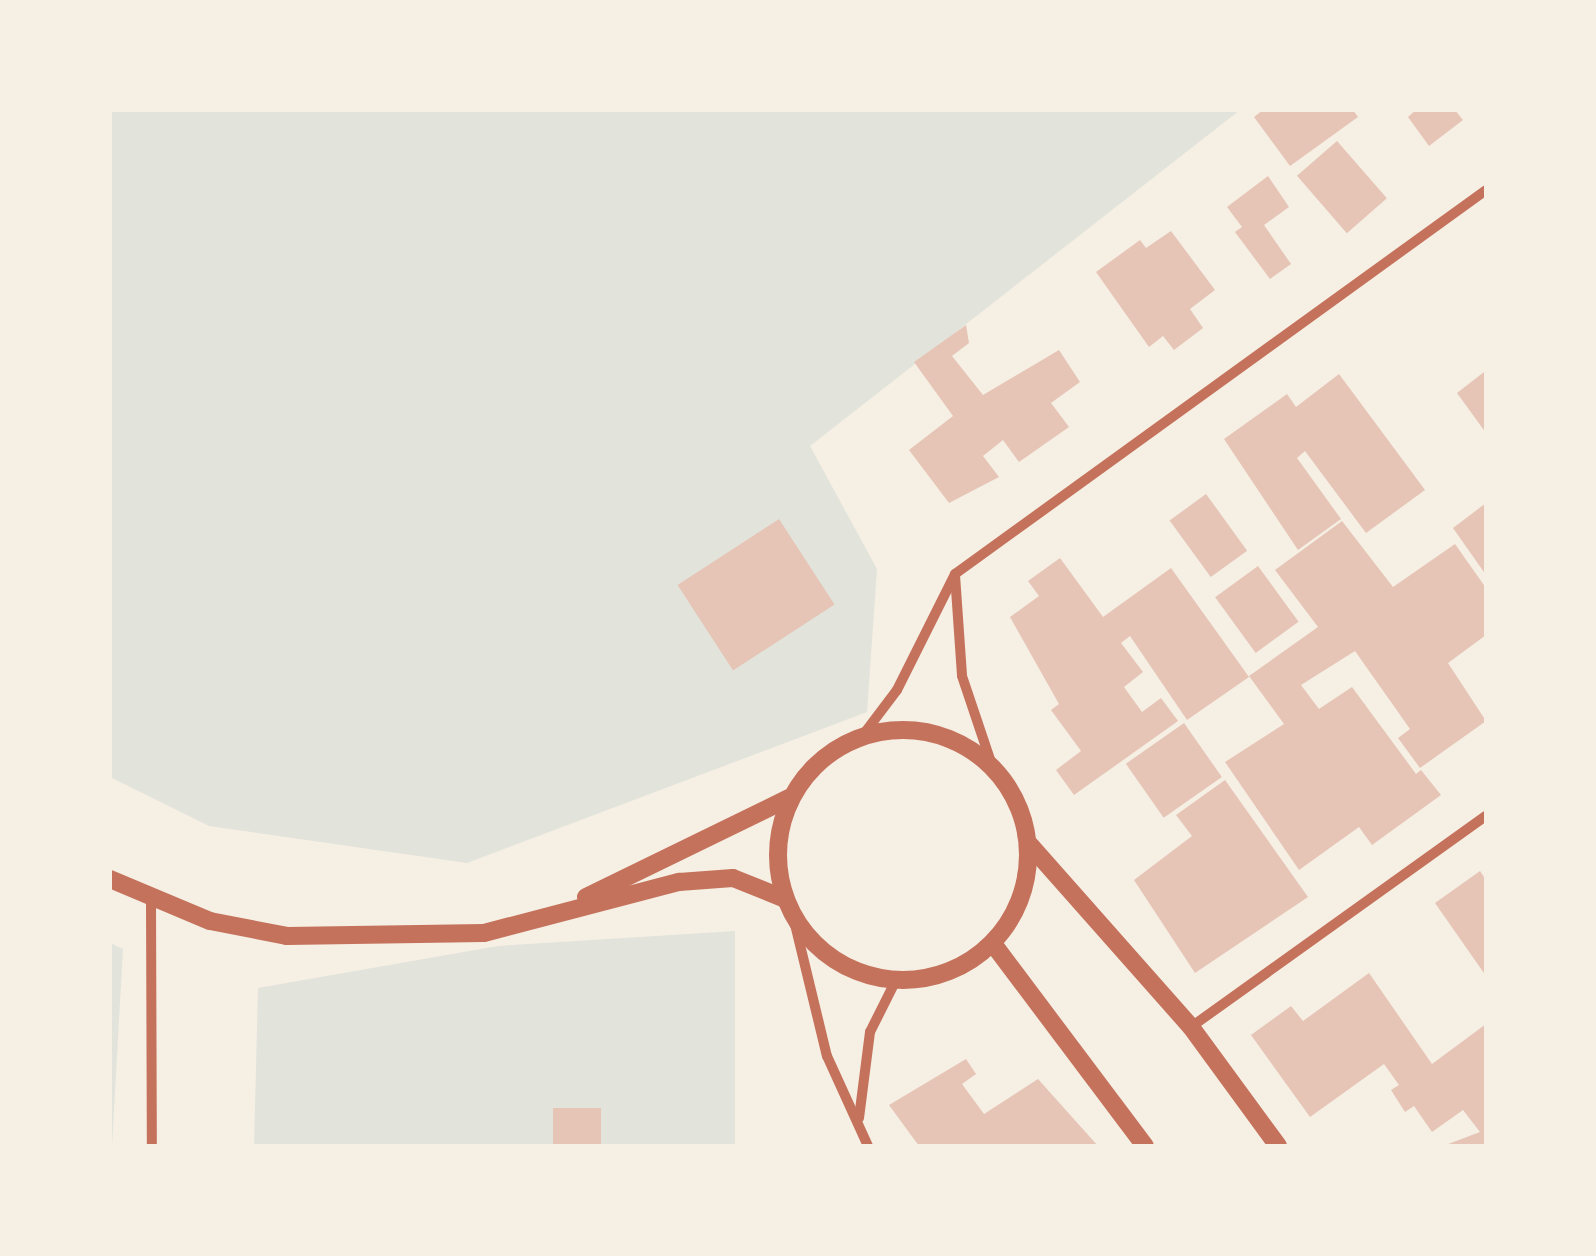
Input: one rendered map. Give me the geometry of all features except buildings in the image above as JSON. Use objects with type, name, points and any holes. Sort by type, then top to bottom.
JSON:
[{"type":"street","points":[[868,1146],[859,1119],[827,1056],[794,920],[784,898],[776,848],[789,798],[820,760],[862,734],[897,690],[955,574],[1486,190]]},
{"type":"street","points":[[955,574],[962,676],[992,765],[1018,802],[1030,845],[1191,1027],[1278,1146]]},
{"type":"street","points":[[862,734],[912,729],[940,736],[992,765]]},
{"type":"street","points":[[554,913],[789,798]]},
{"type":"street","points":[[1191,1027],[1486,816]]},
{"type":"street","points":[[794,920],[845,963],[894,982],[937,976],[994,945],[1018,908],[1030,845]]},
{"type":"street","points":[[110,880],[151,901],[210,921],[287,936],[484,933],[680,882],[733,878],[784,898]]},
{"type":"street","points":[[151,901],[152,1146]]},
{"type":"street","points":[[994,945],[1145,1146]]},
{"type":"street","points":[[859,1119],[870,1032],[894,982]]},
{"type":"shaded area","points":[[110,110],[1240,110],[810,446],[877,569],[867,712],[467,863],[209,826],[110,777]]},
{"type":"shaded area","points":[[735,931],[735,1146],[254,1146],[258,988],[498,946]]},
{"type":"shaded area","points":[[110,943],[123,949],[112,1146],[110,1146]]}]
